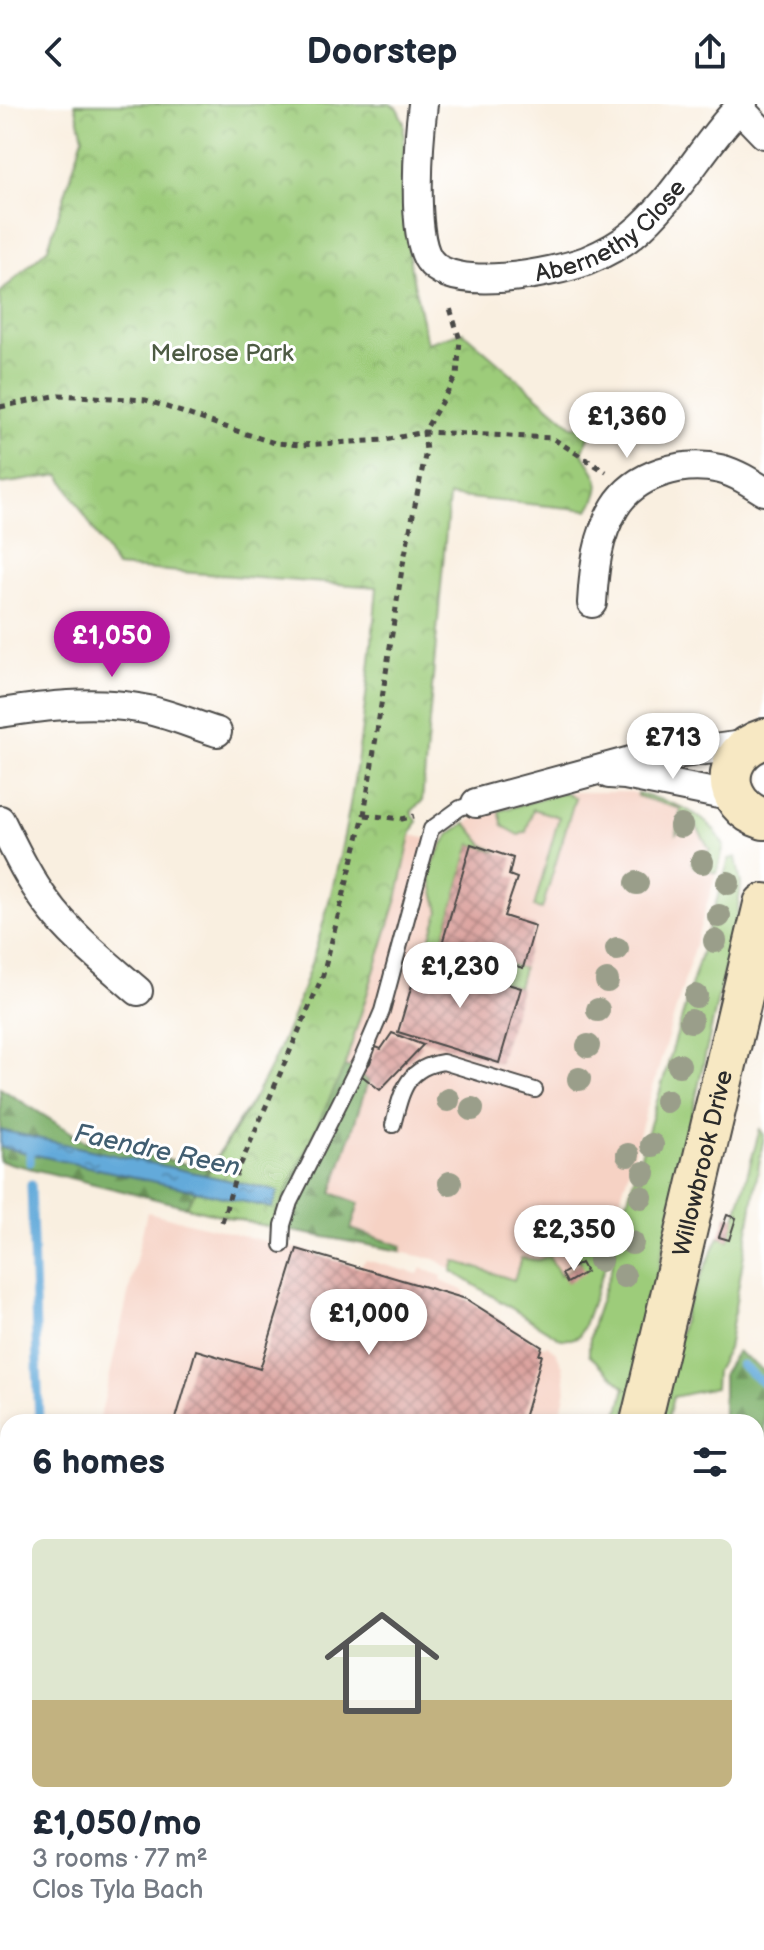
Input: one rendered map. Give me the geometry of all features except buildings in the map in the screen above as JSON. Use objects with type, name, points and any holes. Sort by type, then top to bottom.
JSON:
[{"type":"street","points":[[423,104],[419,137],[419,216],[427,259],[437,270]]},
{"type":"street","points":[[741,106],[764,134]]},
{"type":"street","name":"Abernethy Close","points":[[437,270],[473,278],[507,277],[585,261],[613,248],[634,234],[654,214],[741,106]]},
{"type":"street","points":[[592,603],[594,568],[601,540],[615,507],[631,487],[672,469],[695,467],[718,468],[764,491]]},
{"type":"street","points":[[0,713],[59,705],[98,704],[140,708],[217,732]]},
{"type":"street","points":[[476,803],[638,759],[757,742]]},
{"type":"street","points":[[749,808],[731,786],[734,762],[757,742]]},
{"type":"street","points":[[588,773],[625,775],[749,808]]},
{"type":"street","points":[[0,820],[22,864],[47,903],[82,942],[138,991]]},
{"type":"street","name":"Willowbrook Drive","points":[[643,1414],[764,904]]},
{"type":"lane","points":[[282,1245],[283,1225],[290,1202],[382,1011],[431,829],[460,808],[476,803]]},
{"type":"lane","points":[[393,1125],[402,1093],[413,1073],[429,1064],[443,1062],[535,1090]]},
{"type":"path","points":[[222,1222],[236,1175],[323,975],[364,815],[402,569],[426,451],[424,432],[457,375],[460,340],[437,270]]},
{"type":"path","points":[[0,407],[59,395],[146,400],[275,443],[301,445],[385,440],[424,432],[552,438],[631,487]]},
{"type":"path","points":[[364,815],[412,818],[421,809]]},
{"type":"shaded area","points":[[565,792],[631,792],[678,804],[707,822],[724,846],[609,1237],[610,1252],[583,1328],[579,1336],[571,1339],[561,1339],[435,1259],[270,1227],[344,1068],[398,895],[411,835],[443,842],[451,833],[479,815]]},
{"type":"shaded area","points":[[147,1212],[359,1267],[366,1260],[418,1274],[421,1268],[442,1276],[441,1281],[465,1291],[466,1299],[556,1352],[563,1367],[566,1389],[561,1414],[101,1414]]},
{"type":"green space","name":"Melrose Park","points":[[75,104],[390,104],[397,108],[404,123],[404,213],[411,270],[427,343],[463,332],[572,426],[593,428],[582,452],[596,474],[599,486],[589,510],[449,496],[422,801],[411,812],[417,821],[398,895],[344,1068],[270,1227],[186,1207],[267,1075],[298,1000],[317,943],[346,826],[365,706],[377,587],[116,567],[60,475],[0,484],[0,293],[48,248],[83,137]]},
{"type":"green space","points":[[565,792],[575,798],[542,909],[534,907],[559,817],[533,809],[526,832],[519,835],[503,826],[499,811]]},
{"type":"green space","points":[[638,793],[688,810],[708,824],[724,846],[717,873],[694,867],[691,862],[710,850],[694,822],[676,834],[681,809],[637,796]]},
{"type":"green space","points":[[466,823],[484,845],[497,852],[471,844],[442,944],[523,968],[518,987],[424,959],[439,911],[429,872],[444,842]]},
{"type":"green space","points":[[736,857],[741,884],[737,915],[639,1359],[626,1414],[618,1414],[625,1387],[589,1355],[590,1340],[615,1254],[616,1239],[729,859]]},
{"type":"green space","points":[[398,895],[344,1067],[351,1067],[368,1081],[332,1193],[359,1203],[351,1229],[402,1246],[401,1251],[270,1227],[0,1161],[0,1088],[85,1141],[209,1169],[238,1122]]},
{"type":"green space","points":[[760,1129],[764,1135],[728,1349],[716,1371],[715,1388],[673,1397],[669,1414],[660,1414],[686,1308],[719,1237],[729,1240]]},
{"type":"green space","points":[[588,1230],[609,1237],[610,1252],[583,1328],[579,1336],[571,1339],[561,1339],[452,1271],[455,1261],[514,1280],[521,1258],[538,1260],[549,1256],[560,1275],[581,1263],[569,1243]]},
{"type":"green space","points":[[737,1351],[764,1371],[764,1414],[723,1414],[723,1373]]},
{"type":"water","points":[[0,1130],[278,1191],[272,1208],[0,1147]]},
{"type":"waterway","name":"Faendre Reen","points":[[30,1146],[30,1162]]},
{"type":"waterway","name":"Faendre Reen","points":[[31,1184],[39,1414]]},
{"type":"waterway","name":"Faendre Reen","points":[[741,1365],[764,1384]]}]
